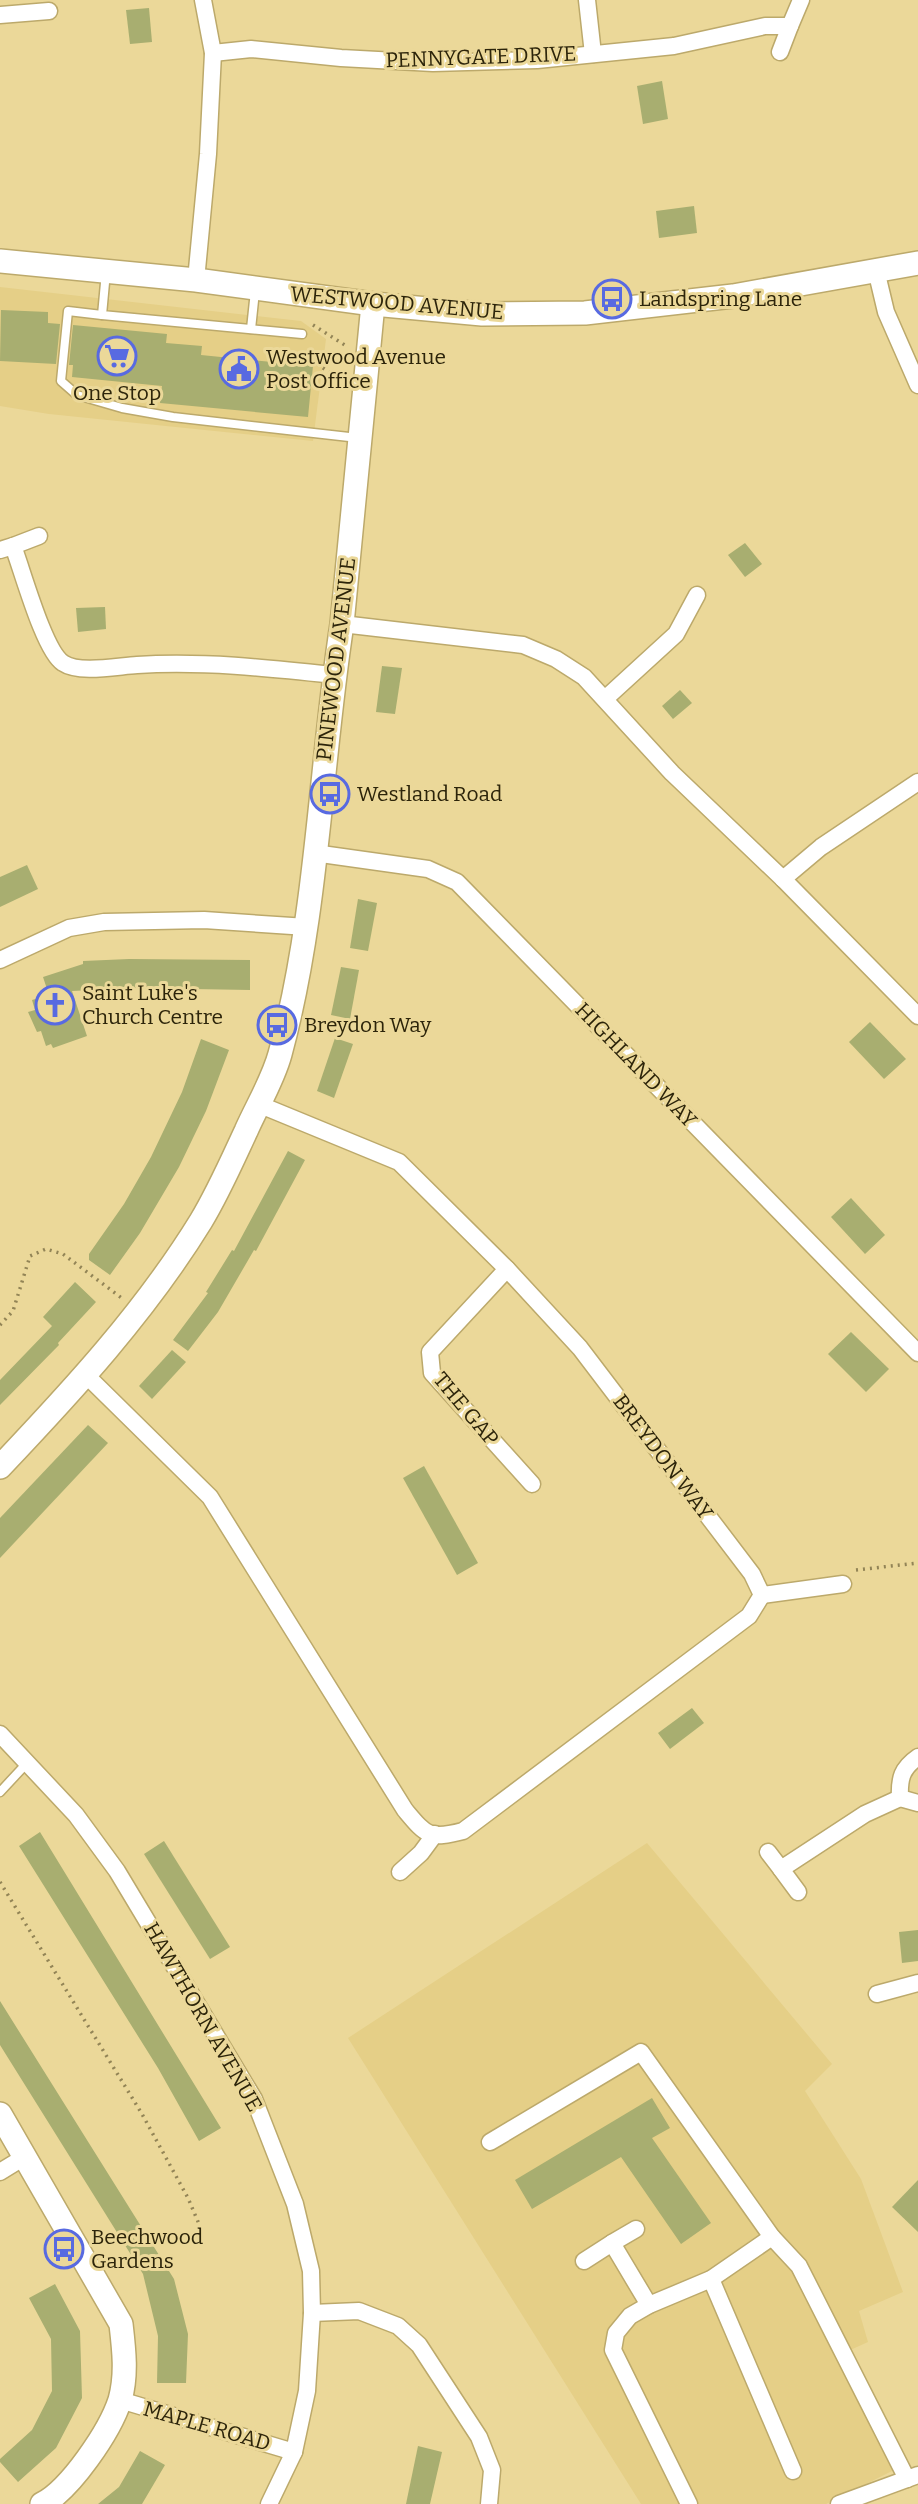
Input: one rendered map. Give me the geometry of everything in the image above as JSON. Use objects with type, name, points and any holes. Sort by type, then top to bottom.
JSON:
[{"type":"street","points":[[196,280],[208,153],[213,53],[203,0]]},
{"type":"street","points":[[587,0],[593,54]]},
{"type":"street","points":[[780,52],[801,0]]},
{"type":"street","points":[[0,15],[49,11]]},
{"type":"street","name":"PENNYGATE DRIVE","points":[[213,53],[251,48],[341,58],[433,62],[537,60],[674,46],[765,26],[790,26]]},
{"type":"street","name":"WESTWOOD AVENUE","points":[[0,261],[196,280],[373,304],[482,314],[584,313],[733,296],[918,263]]},
{"type":"street","points":[[876,270],[886,312],[918,386]]},
{"type":"street","name":"PINEWOOD AVENUE","points":[[0,1467],[86,1375],[156,1288],[201,1220],[280,1057],[307,927],[342,624],[373,304]]},
{"type":"street","points":[[39,536],[7,548],[47,642],[62,663],[82,668],[162,663],[240,665],[334,675]]},
{"type":"street","points":[[606,698],[676,634],[697,595]]},
{"type":"street","points":[[342,624],[523,645],[556,659],[584,677],[672,773],[783,879],[918,1016]]},
{"type":"street","points":[[783,879],[821,847],[918,782]]},
{"type":"street","name":"HIGHLAND WAY","points":[[314,853],[428,869],[457,882],[918,1353]]},
{"type":"street","points":[[0,960],[69,928],[104,922],[204,920],[307,927]]},
{"type":"street","name":"BREYDON WAY","points":[[258,1104],[400,1163],[507,1269],[580,1348],[752,1574],[762,1595]]},
{"type":"street","name":"THE GAP","points":[[507,1269],[430,1352],[432,1373],[532,1484]]},
{"type":"street","points":[[86,1375],[210,1497],[405,1810],[424,1832],[444,1836],[463,1831],[749,1616],[762,1595],[848,1577]]},
{"type":"street","name":"HAWTHORN AVENUE","points":[[0,1734],[76,1815],[117,1871],[254,2099],[295,2204],[312,2271],[307,2391],[294,2452],[269,2504]]},
{"type":"street","points":[[900,1798],[899,1781],[905,1766],[918,1757]]},
{"type":"street","points":[[781,1869],[865,1814],[900,1798],[918,1803]]},
{"type":"street","points":[[400,1872],[421,1853],[435,1834]]},
{"type":"street","points":[[768,1852],[798,1892]]},
{"type":"street","points":[[877,1994],[918,1983]]},
{"type":"street","points":[[490,2142],[641,2052],[772,2237],[799,2266],[913,2477],[839,2504]]},
{"type":"street","points":[[0,2114],[121,2324],[126,2364],[120,2400],[104,2433],[77,2471],[52,2499],[42,2504]]},
{"type":"street","points":[[0,2172],[26,2156]]},
{"type":"street","points":[[584,2260],[636,2229]]},
{"type":"street","points":[[689,2504],[613,2350],[616,2333],[630,2316],[649,2305],[711,2279],[772,2237]]},
{"type":"street","points":[[612,2244],[649,2305]]},
{"type":"street","points":[[711,2279],[793,2471]]},
{"type":"street","points":[[312,2313],[359,2311],[398,2326],[419,2345],[479,2437],[492,2470],[489,2504]]},
{"type":"street","name":"MAPLE ROAD","points":[[120,2400],[294,2452]]},
{"type":"lane","points":[[102,314],[106,272]]},
{"type":"lane","points":[[251,329],[255,288]]},
{"type":"lane","points":[[302,334],[68,311],[61,381],[77,395],[122,408],[173,417],[360,439]]},
{"type":"lane","points":[[0,1792],[28,1762]]},
{"type":"path","points":[[310,323],[351,349]]},
{"type":"path","points":[[317,364],[346,383]]},
{"type":"path","points":[[0,1325],[13,1311],[30,1256],[46,1249],[63,1254],[139,1310]]},
{"type":"path","points":[[848,1577],[918,1563]]},
{"type":"path","points":[[0,1882],[142,2114],[188,2198],[199,2224]]},
{"type":"shaded area","points":[[0,287],[301,321],[326,339],[313,441],[49,414],[0,406]]},
{"type":"shaded area","points":[[647,1843],[832,2064],[805,2091],[861,2179],[903,2292],[859,2311],[868,2342],[837,2356],[894,2470],[826,2504],[641,2504],[348,2038]]},
{"type":"building","points":[[149,8],[152,42],[130,44],[126,10]]},
{"type":"building","points":[[662,81],[668,119],[643,124],[637,86]]},
{"type":"building","points":[[694,206],[697,233],[659,238],[656,211]]},
{"type":"building","points":[[1,310],[48,312],[48,323],[60,324],[56,364],[0,361]]},
{"type":"building","points":[[73,325],[167,334],[166,343],[202,346],[201,355],[313,366],[308,417],[160,403],[162,386],[72,377],[73,365],[69,365]]},
{"type":"building","points":[[745,543],[762,564],[745,577],[728,555]]},
{"type":"building","points":[[105,607],[106,629],[78,632],[76,608]]},
{"type":"building","points":[[382,666],[402,668],[395,714],[376,712]]},
{"type":"building","points":[[680,690],[692,703],[673,719],[662,706]]},
{"type":"building","points":[[27,865],[38,889],[0,907],[0,877]]},
{"type":"building","points":[[358,899],[377,903],[368,951],[350,948]]},
{"type":"building","points":[[250,960],[250,990],[134,988],[72,991],[87,1036],[53,1048],[51,1044],[46,1046],[41,1031],[37,1032],[28,1012],[35,1010],[32,1000],[49,995],[43,977],[83,964],[83,961]]},
{"type":"building","points":[[341,967],[359,970],[350,1019],[331,1015]]},
{"type":"building","points":[[870,1022],[906,1059],[884,1079],[849,1042]]},
{"type":"building","points":[[335,1038],[353,1044],[334,1098],[317,1091]]},
{"type":"building","points":[[201,1039],[229,1050],[206,1111],[179,1167],[140,1233],[110,1275],[89,1260],[89,1254],[124,1204],[151,1157],[182,1092]]},
{"type":"building","points":[[288,1151],[305,1160],[256,1251],[254,1250],[218,1312],[188,1351],[173,1340],[208,1293],[206,1292],[232,1250],[234,1251]]},
{"type":"building","points":[[851,1198],[885,1235],[865,1254],[831,1217]]},
{"type":"building","points":[[75,1282],[96,1302],[59,1345],[0,1405],[0,1380],[52,1326],[43,1317]]},
{"type":"building","points":[[851,1332],[889,1369],[866,1392],[828,1354]]},
{"type":"building","points":[[172,1350],[186,1362],[152,1399],[139,1386]]},
{"type":"building","points":[[88,1425],[108,1443],[0,1558],[0,1518]]},
{"type":"building","points":[[424,1466],[478,1563],[457,1575],[403,1478]]},
{"type":"building","points":[[692,1708],[704,1723],[670,1749],[658,1733]]},
{"type":"building","points":[[40,1832],[221,2128],[199,2141],[158,2068],[19,1846]]},
{"type":"building","points":[[164,1841],[230,1947],[210,1959],[144,1854]]},
{"type":"building","points":[[918,1930],[918,1961],[902,1963],[899,1932]]},
{"type":"building","points":[[0,2001],[174,2279],[188,2334],[186,2383],[157,2383],[158,2336],[143,2274],[0,2045]]},
{"type":"building","points":[[652,2098],[670,2128],[652,2138],[711,2223],[681,2244],[621,2157],[532,2209],[515,2180]]},
{"type":"building","points":[[918,2180],[918,2232],[892,2207]]},
{"type":"building","points":[[55,2284],[80,2331],[82,2398],[56,2448],[18,2482],[0,2459],[32,2430],[52,2391],[51,2339],[29,2298]]},
{"type":"building","points":[[418,2446],[442,2452],[430,2504],[406,2504]]},
{"type":"building","points":[[140,2451],[165,2465],[142,2504],[98,2504],[119,2487]]},
{"type":"place","name":"Landspring Lane","points":[[612,299]]},
{"type":"place","name":"One Stop","points":[[117,356]]},
{"type":"place","name":"Westwood Avenue Post Office","points":[[239,369]]},
{"type":"place","name":"Westland Road","points":[[330,794]]},
{"type":"place","name":"Saint Luke's Church Centre","points":[[55,1005]]},
{"type":"place","name":"Breydon Way","points":[[277,1025]]},
{"type":"place","name":"Beechwood Gardens","points":[[64,2249]]}]
